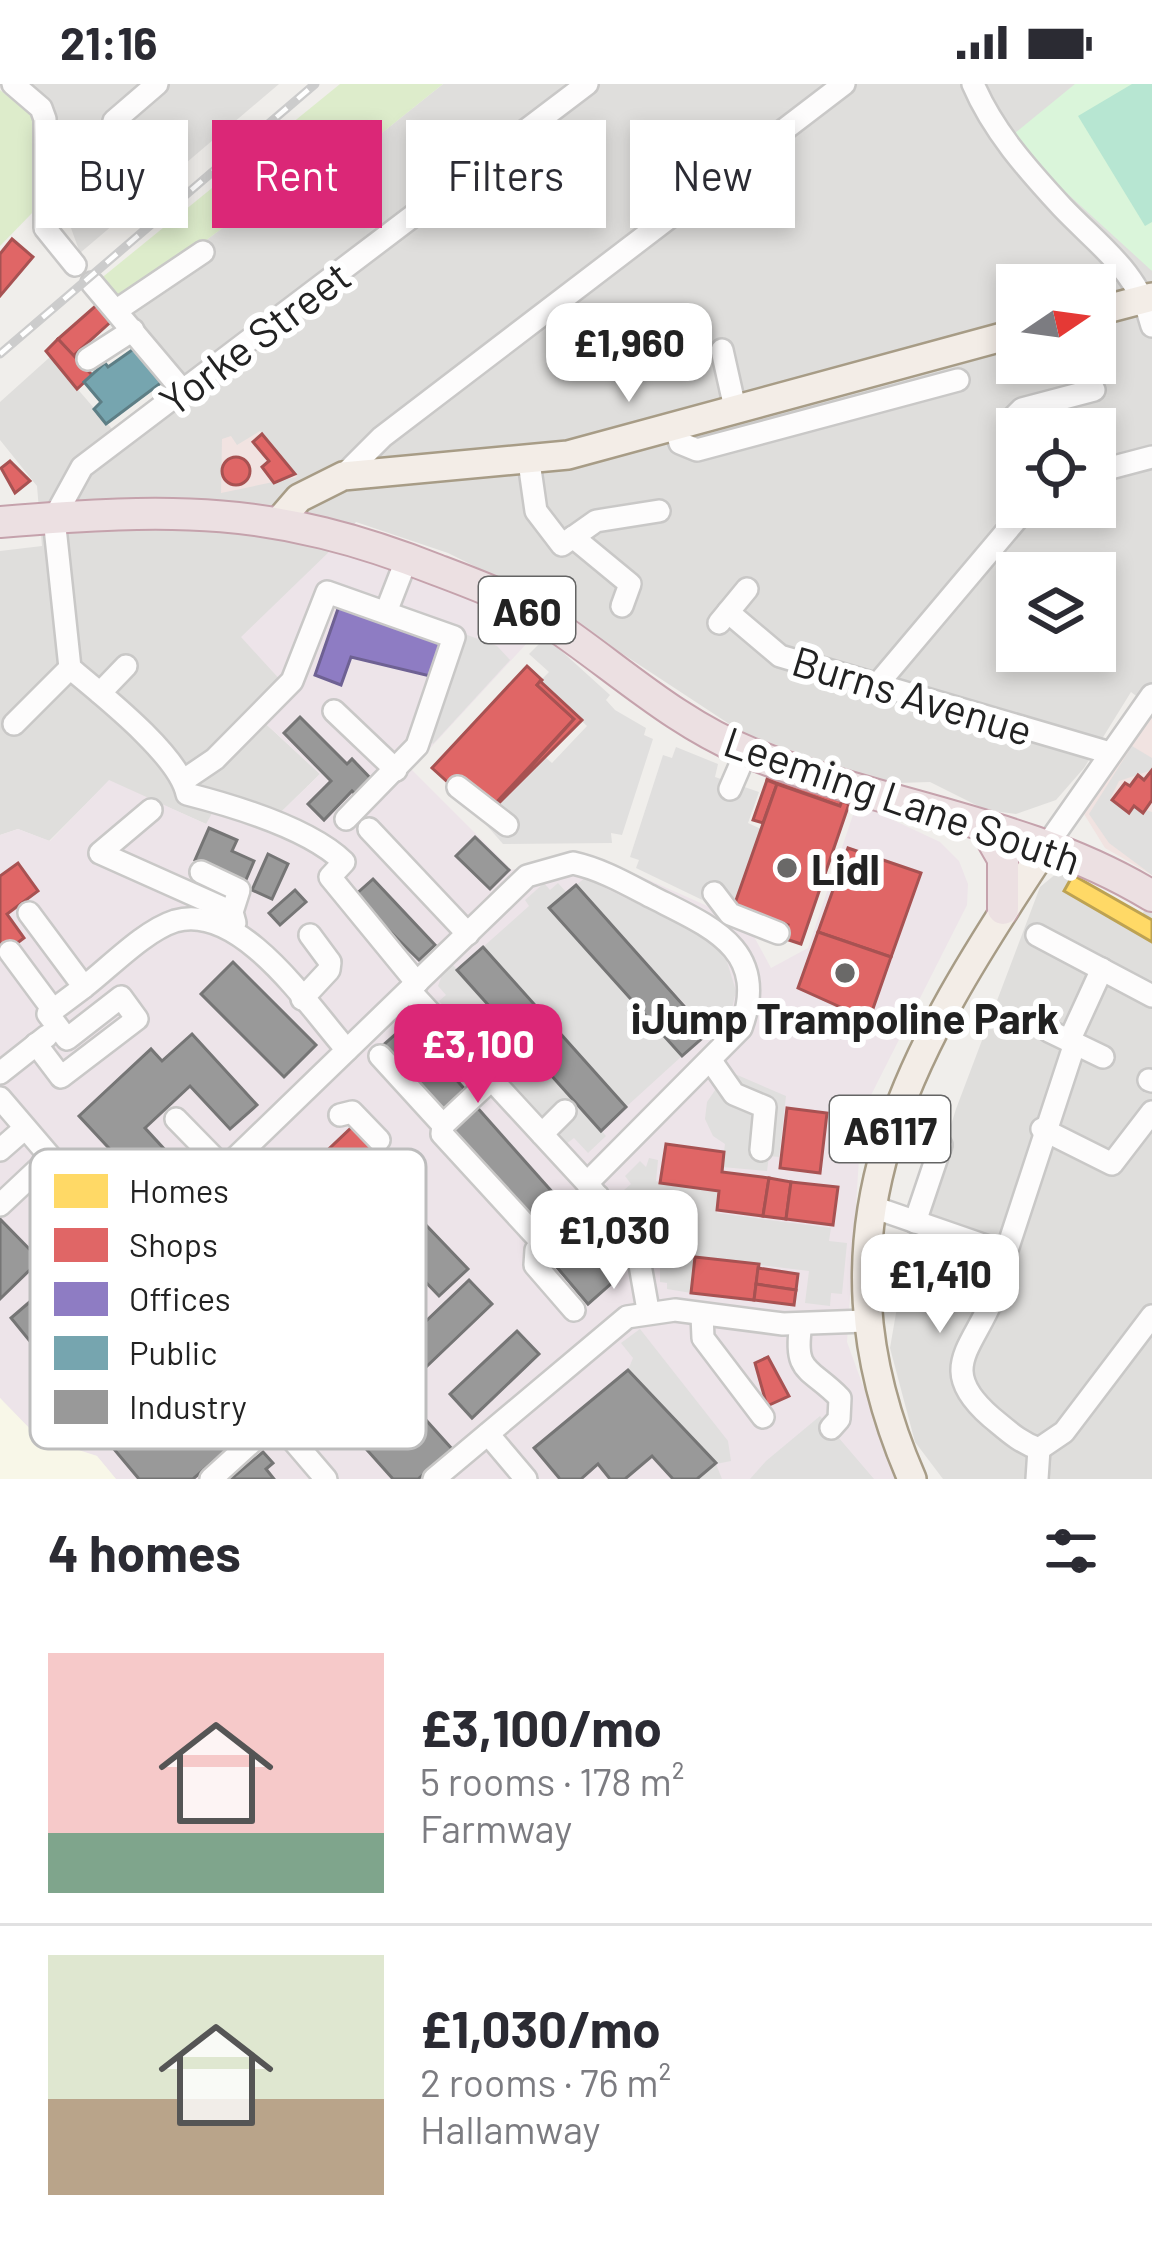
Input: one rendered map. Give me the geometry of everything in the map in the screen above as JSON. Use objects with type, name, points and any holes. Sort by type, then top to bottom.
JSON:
[{"type":"highway","name":"Leeming Lane South","points":[[54,518],[188,510],[280,520],[407,558],[544,619],[646,695],[746,752],[1047,845],[1145,884]]},
{"type":"highway","name":"A60","points":[[0,522],[54,518]]},
{"type":"highway","points":[[984,826],[1003,859],[1004,909]]},
{"type":"main road","points":[[1116,310],[1150,307]]},
{"type":"main road","points":[[280,520],[299,499],[343,476],[530,462],[996,339]]},
{"type":"main road","name":"A6117","points":[[912,1479],[865,1321],[873,1207],[888,1134],[918,1056],[1047,845]]},
{"type":"street","points":[[13,84],[41,108],[37,236],[75,266]]},
{"type":"street","points":[[115,120],[157,84]]},
{"type":"street","name":"Yorke Street","points":[[54,518],[82,466],[587,84]]},
{"type":"street","points":[[343,476],[382,437],[844,84]]},
{"type":"street","points":[[973,84],[1006,143],[1120,262],[1150,307]]},
{"type":"street","points":[[117,310],[202,252]]},
{"type":"street","points":[[92,284],[183,391]]},
{"type":"street","points":[[88,359],[133,330]]},
{"type":"street","points":[[722,350],[735,408]]},
{"type":"street","points":[[899,364],[906,394]]},
{"type":"street","points":[[675,425],[680,443],[697,450],[958,380]]},
{"type":"street","points":[[1026,408],[1094,390]]},
{"type":"street","points":[[1116,466],[1152,457]]},
{"type":"street","points":[[530,462],[536,511],[562,545],[596,521],[659,511]]},
{"type":"street","points":[[54,518],[70,668],[184,780],[187,794],[238,807],[330,848],[344,862],[330,877],[458,1043],[593,1190],[637,1248],[648,1310]]},
{"type":"street","points":[[876,686],[1009,528]]},
{"type":"street","points":[[573,537],[630,584],[622,607]]},
{"type":"street","points":[[386,612],[407,558]]},
{"type":"street","name":"Burns Avenue","points":[[747,589],[723,618],[780,656],[1110,753]]},
{"type":"street","points":[[184,780],[215,759],[292,681],[327,592],[454,637],[417,746],[346,819]]},
{"type":"street","points":[[100,693],[126,666]]},
{"type":"street","points":[[14,724],[70,668]]},
{"type":"street","points":[[1047,845],[1152,695]]},
{"type":"street","points":[[334,711],[396,770]]},
{"type":"street","points":[[730,789],[746,752]]},
{"type":"street","points":[[458,787],[507,825]]},
{"type":"street","points":[[151,809],[100,853],[229,922],[347,1050]]},
{"type":"street","points":[[369,829],[468,934]]},
{"type":"street","points":[[244,1149],[526,876],[573,863],[709,926],[739,953],[750,993],[741,1028],[536,1250],[535,1265],[574,1310]]},
{"type":"street","points":[[201,872],[239,890],[229,922]]},
{"type":"street","points":[[714,893],[730,914],[778,933]]},
{"type":"street","points":[[29,913],[83,987]]},
{"type":"street","points":[[0,1073],[36,1044],[83,987],[171,922],[229,922]]},
{"type":"street","points":[[302,999],[329,970],[330,962],[310,935]]},
{"type":"street","points":[[1037,935],[1152,996]]},
{"type":"street","points":[[10,952],[67,1039],[121,998],[137,1019],[61,1077],[36,1044]]},
{"type":"street","points":[[1039,1449],[1022,1443],[972,1400],[961,1361],[992,1301],[1064,1038],[1102,968]]},
{"type":"street","points":[[458,1043],[483,1021]]},
{"type":"street","points":[[1064,1038],[1103,1057]]},
{"type":"street","points":[[380,1056],[443,1125]]},
{"type":"street","points":[[711,1061],[734,1094],[766,1107],[761,1150]]},
{"type":"street","points":[[492,1078],[443,1125],[442,1134],[543,1244]]},
{"type":"street","points":[[0,1098],[41,1149]]},
{"type":"street","points":[[340,1115],[352,1112],[380,1140]]},
{"type":"street","points":[[542,1133],[565,1112]]},
{"type":"street","points":[[1042,1129],[1112,1164],[1152,1112]]},
{"type":"street","points":[[176,1119],[205,1149]]},
{"type":"street","points":[[0,1150],[24,1129]]},
{"type":"street","points":[[915,1222],[941,1145]]},
{"type":"street","points":[[0,1205],[30,1170]]},
{"type":"street","points":[[873,1207],[1006,1253]]},
{"type":"street","points":[[434,1479],[607,1330],[648,1310],[801,1324],[865,1321]]},
{"type":"street","points":[[702,1315],[703,1338],[763,1417]]},
{"type":"street","points":[[1039,1449],[1064,1432],[1152,1316]]},
{"type":"street","points":[[801,1324],[798,1357],[803,1369],[840,1398],[839,1419],[831,1428]]},
{"type":"street","points":[[461,1425],[526,1479]]},
{"type":"street","points":[[211,1479],[244,1449]]},
{"type":"street","points":[[300,1449],[326,1479]]},
{"type":"street","points":[[1037,1479],[1039,1449]]},
{"type":"shaded area","points":[[32,84],[279,84],[237,120],[212,120],[212,141],[188,161],[188,120],[54,120],[54,107]]},
{"type":"shaded area","points":[[443,84],[1152,84],[1152,708],[1131,692],[1084,768],[1056,800],[1016,814],[986,810],[930,782],[897,783],[857,774],[743,733],[533,595],[448,553],[356,522],[333,548],[295,695],[267,725],[320,774],[279,814],[206,824],[109,781],[49,841],[18,829],[0,835],[0,551],[42,546],[37,486],[0,440],[0,402],[50,357],[112,429],[181,375],[119,304],[222,228],[382,228],[382,133]]},
{"type":"shaded area","points":[[71,228],[109,228],[80,253]]},
{"type":"shaded area","points":[[260,431],[297,477],[221,493],[222,439],[231,436],[237,445]]},
{"type":"shaded area","points":[[333,548],[491,603],[539,630],[411,769],[512,870],[566,854],[624,869],[723,913],[751,931],[771,968],[808,948],[857,803],[940,842],[959,861],[968,884],[967,905],[862,1113],[847,1342],[897,1479],[116,1479],[97,1456],[75,1449],[426,1449],[426,1149],[30,1149],[30,1429],[0,1398],[0,835],[18,829],[50,841],[109,780],[206,824],[223,794],[279,814],[320,774],[267,725],[294,695],[241,637]]},
{"type":"shaded area","points":[[462,633],[497,646],[510,660],[433,744],[429,739]]},
{"type":"shaded area","points":[[546,637],[610,695],[606,700],[615,710],[646,728],[644,735],[653,739],[622,835],[611,833],[612,843],[503,844],[482,820],[544,756],[552,763],[587,726],[540,681],[549,672],[529,654]]},
{"type":"shaded area","points":[[1152,714],[1152,875],[1105,848],[1084,814]]},
{"type":"shaded area","points":[[1132,746],[1152,758],[1152,770],[1119,781],[1111,797],[1127,814],[1134,806],[1152,812],[1152,875],[1109,843],[1089,814]]},
{"type":"shaded area","points":[[676,747],[718,764],[715,777],[759,792],[748,823],[761,829],[734,906],[719,908],[636,868],[639,860],[630,857],[663,755],[672,758]]},
{"type":"shaded area","points":[[1063,868],[1142,914],[1152,899],[1152,1479],[943,1479],[915,1442],[890,1348],[901,1284],[956,1109],[1040,887]]},
{"type":"shaded area","points":[[585,878],[709,939],[724,952],[736,991],[729,1022],[715,1037],[576,885]]},
{"type":"shaded area","points":[[544,883],[550,890],[558,883],[567,893],[550,909],[682,1056],[626,1107],[483,947],[529,906],[525,900]]},
{"type":"shaded area","points":[[453,965],[606,1136],[588,1153],[574,1138],[566,1144],[439,1001],[446,995],[438,986],[442,975]]},
{"type":"shaded area","points":[[728,1071],[786,1096],[779,1157],[769,1156],[767,1171],[722,1167],[725,1144],[713,1136],[705,1119],[707,1102]]},
{"type":"shaded area","points":[[649,1158],[658,1160],[656,1181],[719,1191],[717,1213],[831,1228],[829,1241],[847,1243],[842,1294],[831,1293],[830,1306],[805,1303],[809,1271],[696,1257],[691,1293],[667,1289],[667,1283],[660,1282],[660,1254],[649,1225],[624,1190],[631,1184],[625,1176],[640,1161],[646,1167]]},
{"type":"shaded area","points":[[640,1329],[728,1441],[731,1461],[716,1464],[722,1479],[697,1479],[715,1463],[628,1370],[633,1358],[621,1343]]},
{"type":"shaded area","points":[[0,1398],[30,1429],[30,1449],[75,1449],[97,1456],[116,1479],[0,1479]]},
{"type":"shaded area","points":[[820,1416],[874,1479],[750,1479],[766,1461]]},
{"type":"green space","points":[[340,84],[443,84],[382,133],[382,120],[296,120]]},
{"type":"green space","points":[[1075,84],[1152,84],[1152,271],[1024,154],[1015,133]]},
{"type":"green space","points":[[1132,84],[1152,84],[1152,222],[1145,226],[1078,116]]},
{"type":"green space","points":[[0,90],[34,117],[34,211],[0,246]]},
{"type":"green space","points":[[212,188],[212,228],[223,228],[119,304],[99,280],[163,228],[188,228],[188,208]]},
{"type":"building: Homes","points":[[1073,875],[1152,920],[1152,942],[1064,891]]},
{"type":"building: Shops","points":[[12,239],[33,257],[0,296],[0,254]]},
{"type":"building: Shops","points":[[100,302],[115,318],[73,356],[58,339]]},
{"type":"building: Shops","points":[[58,339],[92,375],[77,389],[46,351]]},
{"type":"building: Shops","points":[[262,434],[295,474],[274,483],[262,467],[269,461],[253,442]]},
{"type":"building: Shops","points":[[236,457],[246,461],[250,471],[246,481],[236,485],[226,481],[222,471],[226,461]]},
{"type":"building: Shops","points":[[10,461],[30,481],[15,493],[1,468]]},
{"type":"building: Shops","points":[[527,666],[542,680],[537,685],[574,719],[492,807],[452,786],[432,768]]},
{"type":"building: Shops","points":[[540,681],[582,720],[493,809],[574,719],[537,685]]},
{"type":"building: Shops","points":[[1152,770],[1152,800],[1143,813],[1134,806],[1129,813],[1112,800],[1125,783],[1130,786],[1138,775],[1144,780]]},
{"type":"building: Shops","points":[[768,775],[842,801],[840,806],[767,780]]},
{"type":"building: Shops","points":[[767,780],[777,784],[763,823],[753,820]]},
{"type":"building: Shops","name":"Lidl","points":[[777,784],[840,806],[842,801],[849,804],[801,944],[783,938],[788,925],[734,906]]},
{"type":"building: Shops","points":[[848,848],[921,873],[891,957],[818,932]]},
{"type":"building: Shops","points":[[18,863],[38,891],[7,914],[24,938],[0,956],[0,876]]},
{"type":"building: Shops","name":"iJump Trampoline Park","points":[[818,932],[891,957],[869,1020],[798,988]]},
{"type":"building: Shops","points":[[787,1108],[827,1113],[820,1173],[780,1168]]},
{"type":"building: Shops","points":[[352,1127],[372,1149],[329,1149]]},
{"type":"building: Shops","points":[[666,1144],[724,1152],[722,1172],[769,1178],[763,1216],[717,1210],[719,1191],[660,1183]]},
{"type":"building: Shops","points":[[769,1178],[791,1182],[786,1219],[763,1216]]},
{"type":"building: Shops","points":[[791,1182],[838,1187],[833,1225],[786,1219]]},
{"type":"building: Shops","points":[[695,1257],[759,1264],[754,1300],[691,1293]]},
{"type":"building: Shops","points":[[758,1268],[798,1274],[796,1290],[756,1284]]},
{"type":"building: Shops","points":[[756,1284],[796,1290],[794,1305],[754,1300]]},
{"type":"building: Shops","points":[[768,1357],[789,1396],[767,1406],[755,1363]]},
{"type":"building: Offices","points":[[339,606],[442,642],[430,676],[351,657],[341,685],[315,675]]},
{"type":"building: Public","points":[[135,348],[162,382],[106,424],[94,409],[101,402],[84,382],[105,363],[108,367]]},
{"type":"building: Industry","points":[[300,717],[347,764],[352,759],[377,785],[362,801],[352,791],[324,820],[308,804],[331,781],[284,733]]},
{"type":"building: Industry","points":[[209,828],[237,840],[232,851],[254,861],[245,882],[195,860]]},
{"type":"building: Industry","points":[[475,837],[509,870],[490,889],[456,856]]},
{"type":"building: Industry","points":[[268,854],[288,864],[272,899],[252,890]]},
{"type":"building: Industry","points":[[373,879],[435,945],[419,960],[354,896]]},
{"type":"building: Industry","points":[[576,885],[708,1033],[682,1056],[549,908]]},
{"type":"building: Industry","points":[[295,890],[306,902],[280,925],[269,913]]},
{"type":"building: Industry","points":[[483,947],[626,1107],[601,1131],[457,970]]},
{"type":"building: Industry","points":[[233,962],[316,1045],[284,1077],[201,994]]},
{"type":"building: Industry","points":[[407,1024],[468,1093],[444,1115],[382,1046]]},
{"type":"building: Industry","points":[[192,1034],[257,1105],[230,1129],[190,1086],[145,1128],[164,1149],[110,1149],[79,1116],[151,1049],[162,1061]]},
{"type":"building: Industry","points":[[475,1105],[570,1212],[545,1235],[449,1128]]},
{"type":"building: Industry","points":[[0,1219],[30,1250],[30,1270],[0,1299]]},
{"type":"building: Industry","points":[[426,1225],[468,1269],[439,1296],[426,1282]]},
{"type":"building: Industry","points":[[569,1230],[614,1281],[588,1304],[544,1252]]},
{"type":"building: Industry","points":[[469,1280],[492,1304],[426,1367],[426,1321]]},
{"type":"building: Industry","points":[[30,1302],[30,1341],[11,1318]]},
{"type":"building: Industry","points":[[517,1331],[539,1354],[472,1418],[450,1394]]},
{"type":"building: Industry","points":[[628,1370],[716,1463],[697,1479],[673,1479],[652,1456],[625,1479],[610,1479],[598,1464],[581,1479],[560,1479],[534,1448]]},
{"type":"building: Industry","points":[[426,1420],[452,1449],[418,1479],[393,1479],[366,1449],[426,1449]]},
{"type":"building: Industry","points":[[114,1449],[228,1449],[193,1479],[139,1479]]},
{"type":"building: Industry","points":[[263,1452],[273,1463],[266,1469],[274,1479],[231,1479]]},
{"type":"railway","points":[[0,354],[315,84]]},
{"type":"place","name":"Lidl","points":[[787,868]]},
{"type":"place","name":"iJump Trampoline Park","points":[[845,973]]}]
